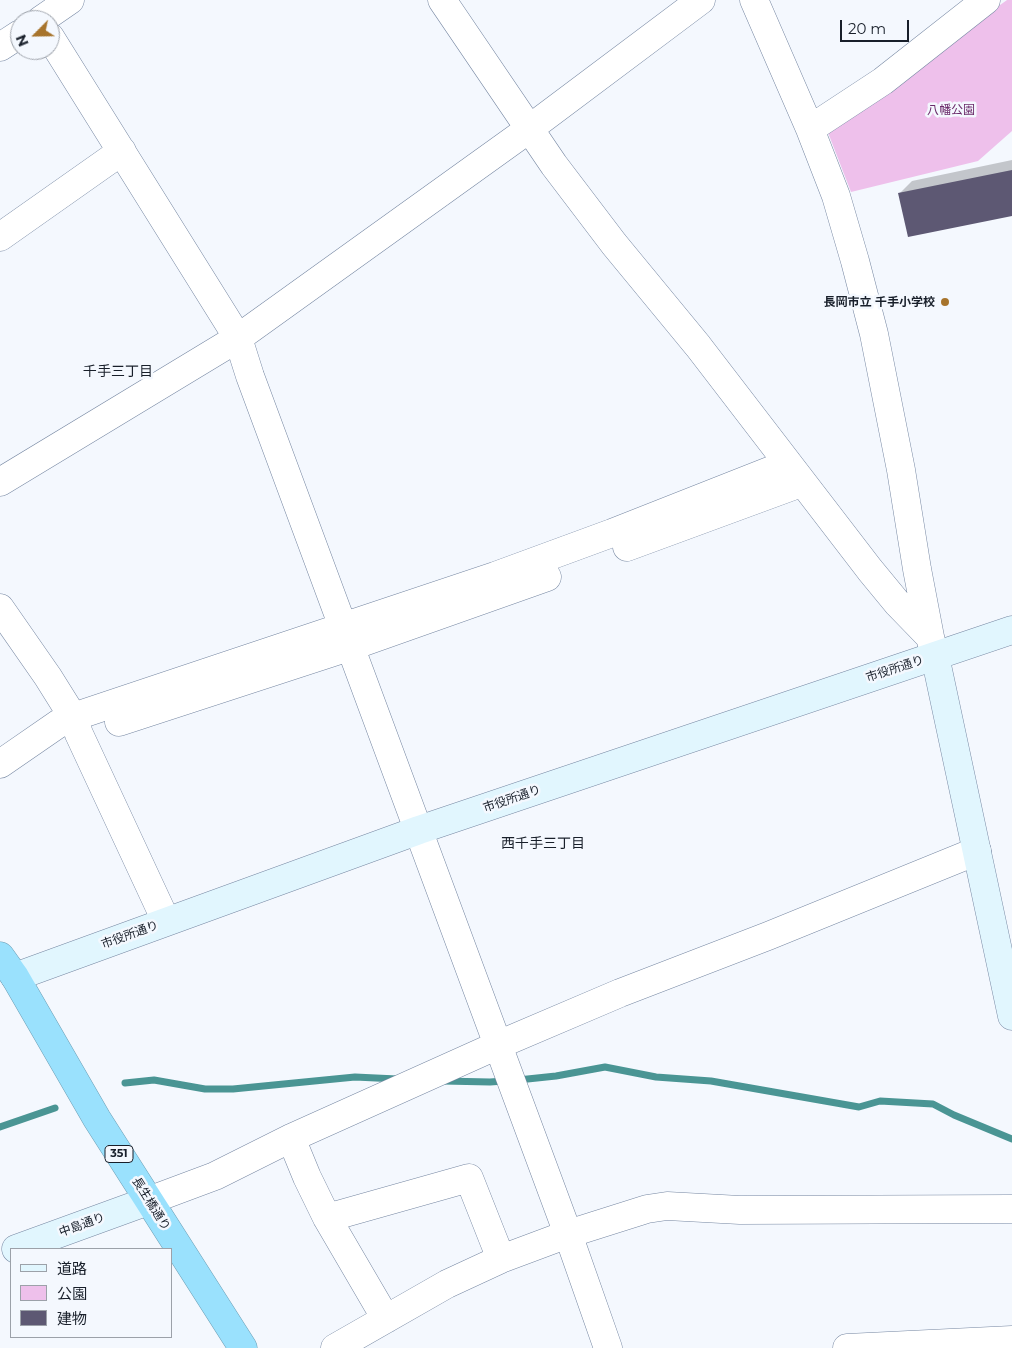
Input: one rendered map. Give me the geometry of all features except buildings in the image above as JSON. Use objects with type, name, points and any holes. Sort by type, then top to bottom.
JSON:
[{"type":"highway","name":"長生橋通り","points":[[7,966],[97,1120],[243,1348]]},
{"type":"street","points":[[55,10],[70,0]]},
{"type":"street","points":[[442,0],[528,130],[614,244],[698,346],[794,474],[932,646]]},
{"type":"street","points":[[0,482],[238,338],[528,130],[701,0]]},
{"type":"street","points":[[754,0],[810,129],[836,196],[874,334],[901,470],[932,646],[1012,1016]]},
{"type":"street","points":[[810,129],[883,81],[986,0]]},
{"type":"street","points":[[60,53],[238,338],[250,376],[348,636],[568,1234],[608,1348]]},
{"type":"street","points":[[0,237],[122,151]]},
{"type":"street","points":[[0,764],[58,724],[76,726],[348,636],[486,600],[794,474]]},
{"type":"street","points":[[0,608],[48,677],[76,726],[166,922]]},
{"type":"street","name":"市役所通り","points":[[7,966],[166,922],[932,646],[1012,630]]},
{"type":"street","points":[[148,1201],[215,1176],[291,1138],[498,1045],[620,993],[768,936],[977,851]]},
{"type":"street","points":[[291,1138],[327,1218],[386,1319]]},
{"type":"street","points":[[327,1218],[469,1178],[501,1260]]},
{"type":"street","name":"中島通り","points":[[19,1248],[148,1201]]},
{"type":"street","points":[[335,1348],[447,1284],[501,1260],[568,1234],[628,1214],[667,1206],[740,1210],[1012,1209]]},
{"type":"street","points":[[847,1348],[1012,1340]]},
{"type":"green space","name":"八幡公園","points":[[1007,0],[1012,0],[1012,131],[978,161],[851,192],[827,130]]},
{"type":"waterway","points":[[518,1080],[556,1076],[605,1067],[656,1077],[711,1081],[859,1107],[880,1101],[933,1104],[954,1115],[1012,1139]]},
{"type":"waterway","points":[[125,1083],[154,1080],[205,1089],[233,1089],[355,1077],[397,1079]]},
{"type":"waterway","points":[[443,1081],[504,1081]]},
{"type":"waterway","points":[[0,1127],[55,1108]]},
{"type":"place","name":"長岡市立 千手小学校","points":[[945,302]]},
{"type":"district","name":"千手三丁目","points":[[118,372]]},
{"type":"district","name":"西千手三丁目","points":[[543,844]]}]
